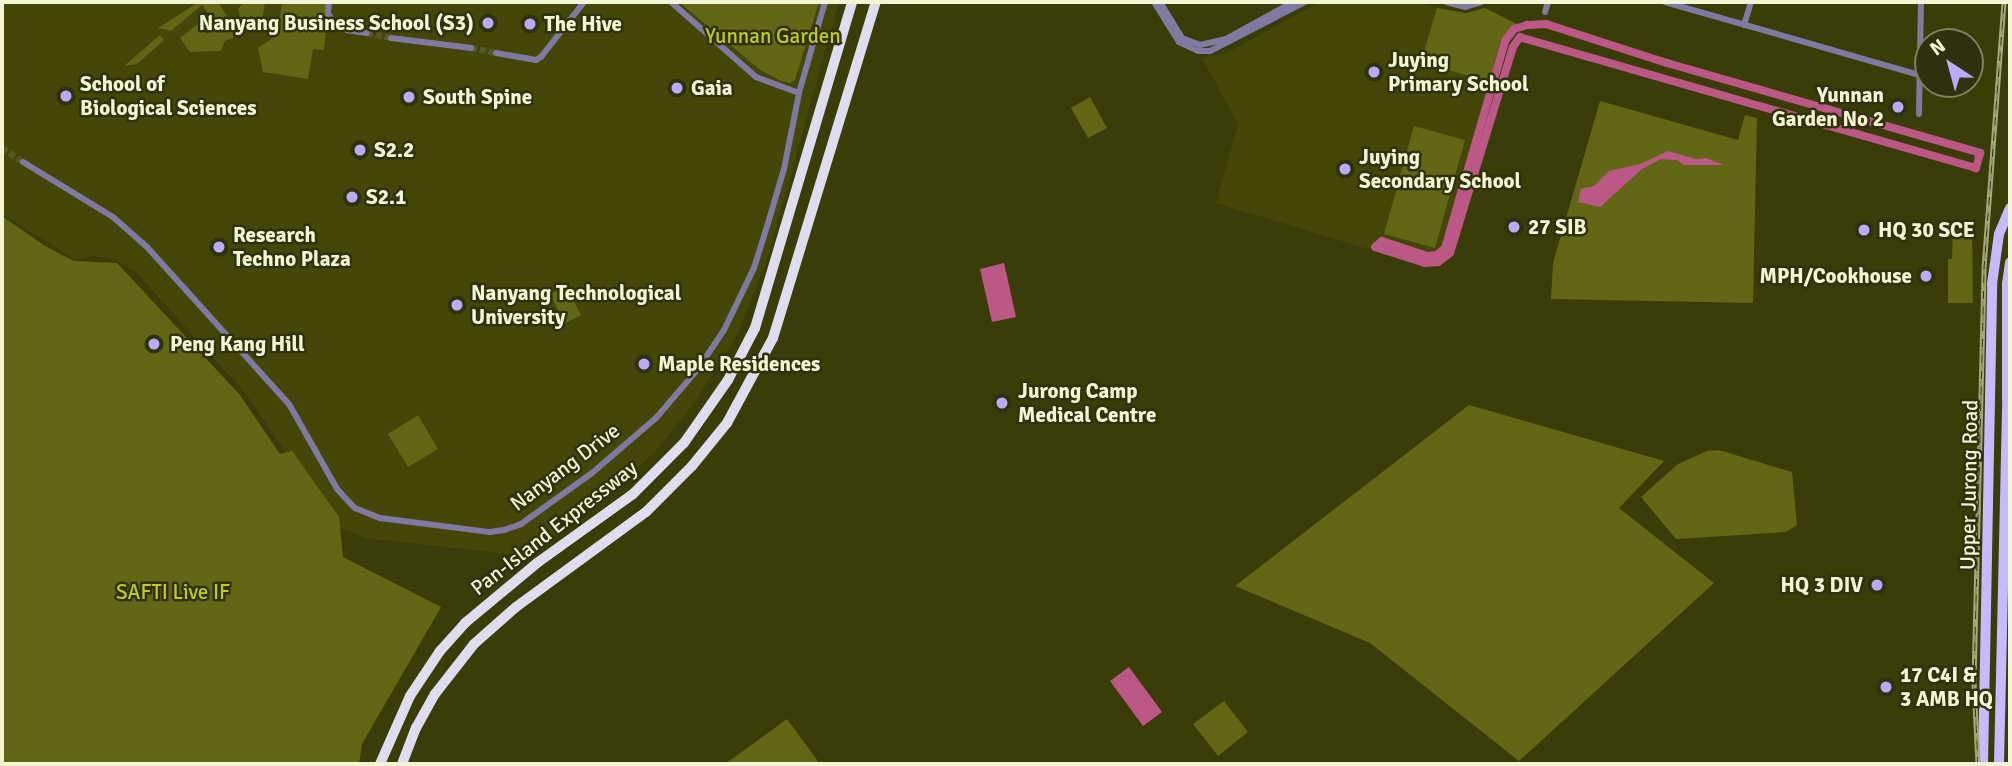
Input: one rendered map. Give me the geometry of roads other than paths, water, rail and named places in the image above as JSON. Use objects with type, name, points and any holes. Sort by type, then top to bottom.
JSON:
[{"type":"highway","name":"Pan-Island Expressway","points":[[380,764],[410,696],[433,660],[465,623],[500,592],[641,486],[684,443],[728,380],[755,328],[852,2]]},
{"type":"highway","name":"Pan-Island Expressway","points":[[402,764],[430,703],[447,677],[474,645],[526,600],[646,512],[692,466],[727,423],[773,338],[876,2]]},
{"type":"main road","name":"Upper Jurong Road","points":[[1983,764],[1992,284],[1999,234],[2010,208]]},
{"type":"main road","name":"Upper Jurong Road","points":[[1999,764],[2007,411],[2007,284],[2010,262]]},
{"type":"street","points":[[329,2],[328,13],[334,22],[348,30],[367,33]]},
{"type":"street","points":[[496,53],[536,60],[584,2]]},
{"type":"street","points":[[671,2],[756,77],[799,93]]},
{"type":"street","name":"Nanyang Drive","points":[[23,162],[113,217],[147,247],[289,404],[337,489],[355,508],[380,518],[490,532],[521,524],[592,473],[656,418],[698,369],[728,323],[754,268],[785,169],[799,93],[825,2]]},
{"type":"street","points":[[1154,2],[1179,42],[1198,51],[1210,51],[1305,2]]},
{"type":"street","points":[[1160,2],[1182,38],[1200,46],[1226,39],[1293,2]]},
{"type":"street","points":[[1446,2],[1465,7],[1481,2]]},
{"type":"street","points":[[1545,12],[1548,2]]},
{"type":"street","points":[[1665,2],[1914,74]]},
{"type":"street","points":[[1744,24],[1751,2]]},
{"type":"street","points":[[1920,28],[1921,2]]},
{"type":"street","points":[[391,38],[471,48]]},
{"type":"street","points":[[1919,98],[1919,114]]},
{"type":"waterway","points":[[1546,24],[1667,63],[1980,153],[1976,168],[1520,37],[1513,47],[1450,253],[1438,262],[1425,263],[1375,247],[1382,241],[1427,256],[1437,255],[1445,248],[1505,41],[1514,29],[1546,24]]},
{"type":"tunnel","points":[[367,33],[391,38]]},
{"type":"tunnel","points":[[471,48],[496,53]]},
{"type":"tunnel","points":[[2,148],[23,162]]},
{"type":"railway","points":[[1978,764],[1974,682],[1984,268],[2004,2]]},
{"type":"place","name":"Nanyang Business School (S3)","points":[[488,23]]},
{"type":"place","name":"The Hive","points":[[530,24]]},
{"type":"place","name":"Juying Primary School","points":[[1374,72]]},
{"type":"place","name":"Gaia","points":[[677,88]]},
{"type":"place","name":"School of Biological Sciences","points":[[66,96]]},
{"type":"place","name":"South Spine","points":[[409,97]]},
{"type":"place","name":"Yunnan Garden No 2","points":[[1898,107]]},
{"type":"place","name":"S2.2","points":[[360,150]]},
{"type":"place","name":"Juying Secondary School","points":[[1345,169]]},
{"type":"place","name":"S2.1","points":[[352,197]]},
{"type":"place","name":"27 SIB","points":[[1514,227]]},
{"type":"place","name":"HQ 30 SCE","points":[[1864,230]]},
{"type":"place","name":"Research Techno Plaza","points":[[219,247]]},
{"type":"place","name":"MPH/Cookhouse","points":[[1926,276]]},
{"type":"place","name":"Nanyang Technological University","points":[[457,305]]},
{"type":"place","name":"Peng Kang Hill","points":[[154,344]]},
{"type":"place","name":"Maple Residences","points":[[644,364]]},
{"type":"place","name":"Jurong Camp Medical Centre","points":[[1002,403]]},
{"type":"place","name":"HQ 3 DIV","points":[[1877,585]]},
{"type":"place","name":"17 C4I & 3 AMB HQ","points":[[1886,687]]},
{"type":"park label","name":"Yunnan Garden","points":[[773,36]]},
{"type":"park label","name":"SAFTI Live IF","points":[[173,592]]}]
